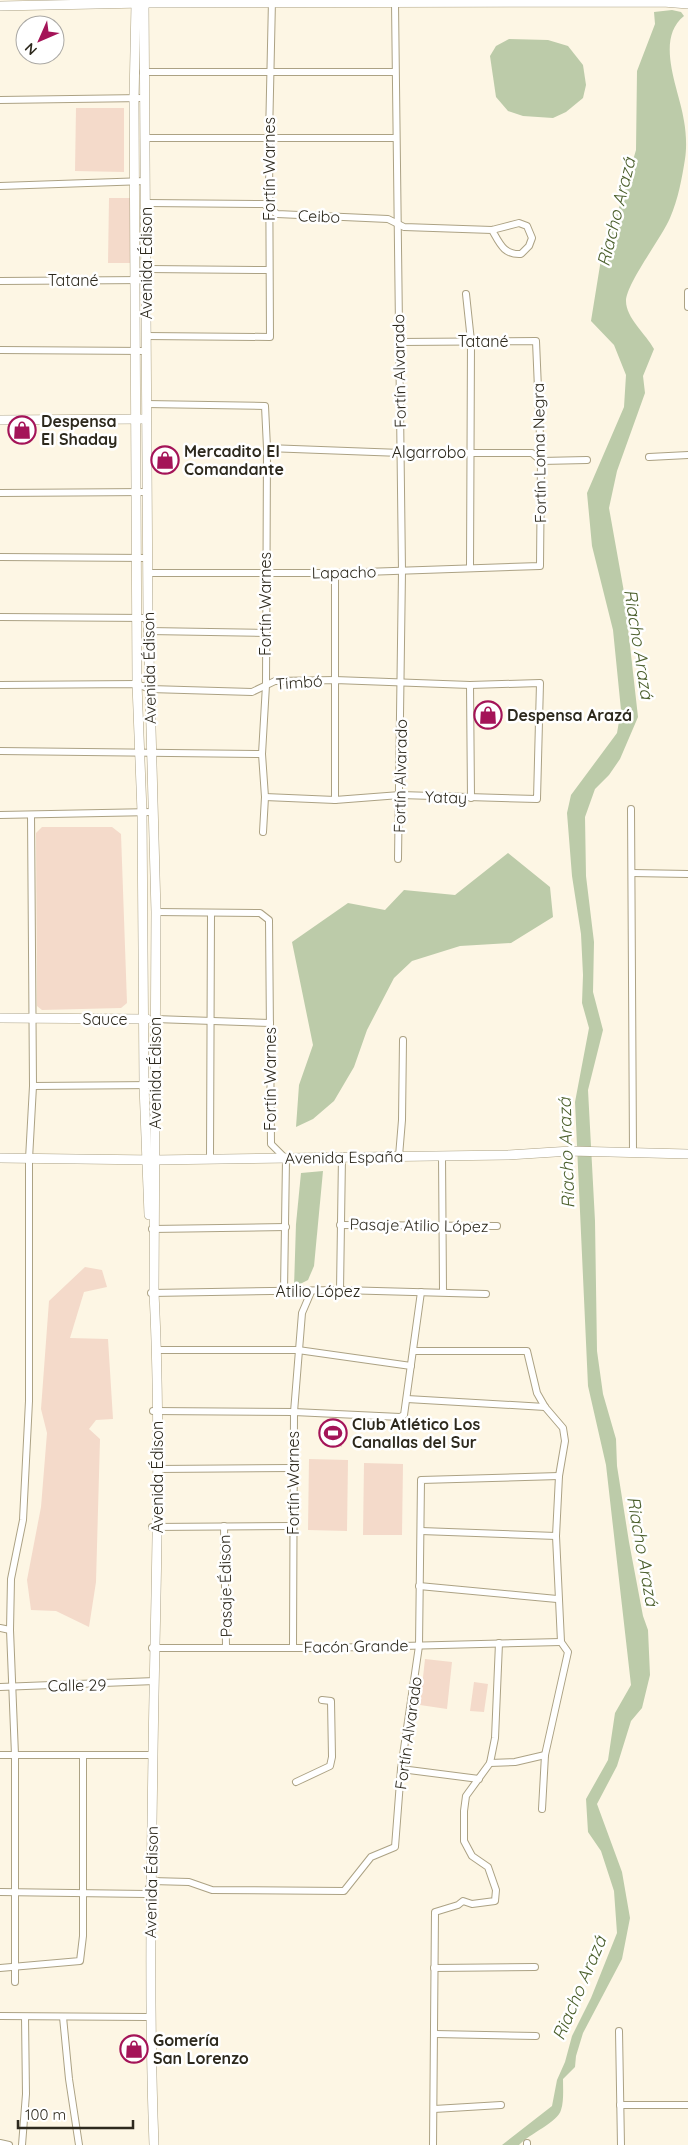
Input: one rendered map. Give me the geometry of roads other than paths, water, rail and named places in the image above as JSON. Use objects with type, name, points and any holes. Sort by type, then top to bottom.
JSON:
[{"type":"main road","points":[[0,6],[35,2],[272,1],[624,1],[687,4]]},
{"type":"main road","name":"Avenida Édison","points":[[142,3],[143,72],[139,98],[145,138],[147,269],[146,404],[142,419],[136,492],[137,684],[142,812],[142,1019],[144,1085],[151,1160],[153,1229],[152,1293],[157,1469],[155,1528]]},
{"type":"main road","name":"Avenida Édison","points":[[142,3],[136,182],[136,351],[148,492],[148,618],[156,912],[151,1160]]},
{"type":"main road","points":[[0,420],[142,419]]},
{"type":"main road","name":"Sauce","points":[[0,1018],[155,1019]]},
{"type":"main road","name":"Avenida España","points":[[0,1158],[151,1160],[210,1158],[307,1159],[342,1156],[508,1155],[571,1151],[634,1151],[688,1154]]},
{"type":"main road","name":"Avenida Édison","points":[[152,1293],[157,1350],[154,1648],[146,1894],[146,2018],[152,2144]]},
{"type":"main road","name":"Avenida Édison","points":[[150,1756],[152,2144]]},
{"type":"street","name":"Fortín Warnes","points":[[146,336],[270,337],[269,74],[272,1]]},
{"type":"street","name":"Fortín Alvarado","points":[[395,2],[396,224],[402,572],[398,859]]},
{"type":"street","points":[[143,72],[269,74],[395,72]]},
{"type":"street","points":[[0,100],[139,98]]},
{"type":"street","points":[[145,138],[396,138]]},
{"type":"street","points":[[0,186],[146,181]]},
{"type":"street","name":"Ceibo","points":[[147,203],[264,204],[277,214],[388,219],[404,227],[492,230],[519,223],[527,226],[532,238],[529,246],[521,254],[511,254],[502,248],[492,230]]},
{"type":"street","points":[[147,269],[269,270]]},
{"type":"street","name":"Tatané","points":[[0,281],[146,280]]},
{"type":"street","points":[[688,292],[688,307]]},
{"type":"street","points":[[466,294],[471,341],[470,567]]},
{"type":"street","name":"Tatané","points":[[399,342],[536,341]]},
{"type":"street","name":"Fortín Loma Negra","points":[[536,341],[541,461],[540,566]]},
{"type":"street","points":[[0,350],[146,351]]},
{"type":"street","name":"Fortín Warnes","points":[[146,404],[265,406],[267,448],[266,685],[262,754],[265,798],[263,832]]},
{"type":"street","name":"Algarrobo","points":[[267,448],[400,453],[532,453],[541,461],[587,460]]},
{"type":"street","points":[[649,457],[688,455]]},
{"type":"street","points":[[0,493],[148,492]]},
{"type":"street","points":[[0,558],[148,558]]},
{"type":"street","name":"Lapacho","points":[[149,573],[402,572],[470,567],[540,566]]},
{"type":"street","points":[[334,573],[336,800]]},
{"type":"street","points":[[0,617],[148,618]]},
{"type":"street","points":[[149,631],[266,633]]},
{"type":"street","name":"Timbó","points":[[0,685],[137,684],[150,689],[252,692],[275,681],[335,680],[470,685],[540,683],[537,799]]},
{"type":"street","points":[[470,685],[471,798]]},
{"type":"street","points":[[0,751],[262,754]]},
{"type":"street","name":"Yatay","points":[[265,798],[336,800],[400,795],[537,799]]},
{"type":"street","points":[[631,810],[634,1151]]},
{"type":"street","points":[[0,815],[153,812]]},
{"type":"street","points":[[15,1982],[17,1892],[14,1686],[11,1679],[10,1630],[11,1579],[23,1520],[29,1400],[29,1159],[33,1086],[31,815]]},
{"type":"street","points":[[632,873],[688,874]]},
{"type":"street","points":[[156,912],[211,913],[210,1158]]},
{"type":"street","name":"Fortín Warnes","points":[[211,913],[260,913],[269,920],[271,1144],[286,1159]]},
{"type":"street","name":"Sauce","points":[[155,1019],[270,1023]]},
{"type":"street","points":[[399,1156],[402,1120],[403,1040]]},
{"type":"street","points":[[33,1086],[154,1085]]},
{"type":"street","points":[[442,1155],[443,1291]]},
{"type":"street","points":[[340,1290],[342,1156]]},
{"type":"street","points":[[284,1291],[286,1159]]},
{"type":"street","name":"Pasaje Atilio López","points":[[340,1224],[497,1226]]},
{"type":"street","points":[[153,1229],[286,1227]]},
{"type":"street","name":"Atilio López","points":[[152,1293],[310,1292],[340,1290],[443,1291],[486,1294]]},
{"type":"street","name":"Fortín Warnes","points":[[293,1647],[292,1468],[294,1412],[302,1313],[310,1292]]},
{"type":"street","points":[[155,1411],[294,1412],[400,1417],[404,1414],[407,1399],[420,1292]]},
{"type":"street","points":[[157,1350],[298,1350],[411,1366]]},
{"type":"street","points":[[413,1351],[527,1351],[537,1393],[545,1407],[563,1428],[565,1441],[558,1476],[556,1536],[561,1642],[568,1652],[545,1755],[542,1809]]},
{"type":"street","points":[[407,1399],[545,1407]]},
{"type":"street","points":[[157,1469],[292,1468]]},
{"type":"street","name":"Fortín Alvarado","points":[[152,1881],[189,1882],[212,1890],[344,1891],[371,1857],[395,1847],[402,1769],[418,1646],[421,1480],[558,1476]]},
{"type":"street","name":"Pasaje Édison","points":[[224,1526],[226,1646]]},
{"type":"street","points":[[155,1528],[292,1526]]},
{"type":"street","points":[[421,1530],[556,1536]]},
{"type":"street","points":[[419,1586],[558,1599]]},
{"type":"street","points":[[0,1628],[10,1630]]},
{"type":"street","name":"Facón Grande","points":[[154,1648],[418,1646],[561,1642]]},
{"type":"street","points":[[433,2145],[435,1912],[458,1905],[464,1901],[472,1904],[495,1901],[496,1890],[488,1867],[472,1856],[464,1840],[466,1796],[490,1763],[495,1738],[499,1643]]},
{"type":"street","name":"Calle 29","points":[[0,1687],[152,1682]]},
{"type":"street","points":[[296,1782],[330,1766],[332,1758],[331,1702],[322,1700]]},
{"type":"street","points":[[0,1755],[150,1756]]},
{"type":"street","points":[[490,1763],[516,1762],[545,1755]]},
{"type":"street","points":[[0,1968],[80,1961],[83,1936],[83,1756]]},
{"type":"street","points":[[402,1769],[479,1779]]},
{"type":"street","points":[[0,1892],[146,1894],[152,1881]]},
{"type":"street","points":[[434,1968],[535,1968]]},
{"type":"street","points":[[0,2016],[146,2018]]},
{"type":"street","points":[[22,2145],[26,2094],[25,2017]]},
{"type":"street","points":[[63,2017],[69,2079],[79,2145]]},
{"type":"street","points":[[619,2031],[621,2145]]},
{"type":"street","points":[[435,2034],[536,2036]]},
{"type":"street","points":[[434,2110],[502,2105]]},
{"type":"street","points":[[620,2105],[688,2105]]},
{"type":"street","points":[[0,2143],[9,2145]]},
{"type":"place","name":"Despensa El Shaday","points":[[22,430]]},
{"type":"place","name":"Mercadito El Comandante","points":[[165,460]]},
{"type":"place","name":"Despensa Arazá","points":[[488,715]]},
{"type":"place","name":"Club Atlético Los Canallas del Sur","points":[[333,1433]]},
{"type":"place","name":"Gomería San Lorenzo","points":[[134,2049]]},
{"type":"water label","name":"Riacho Arazá","points":[[616,212]]},
{"type":"water label","name":"Riacho Arazá","points":[[639,644]]},
{"type":"water label","name":"Riacho Arazá","points":[[566,1153]]},
{"type":"water label","name":"Riacho Arazá","points":[[643,1551]]},
{"type":"water label","name":"Riacho Arazá","points":[[579,1988]]}]
